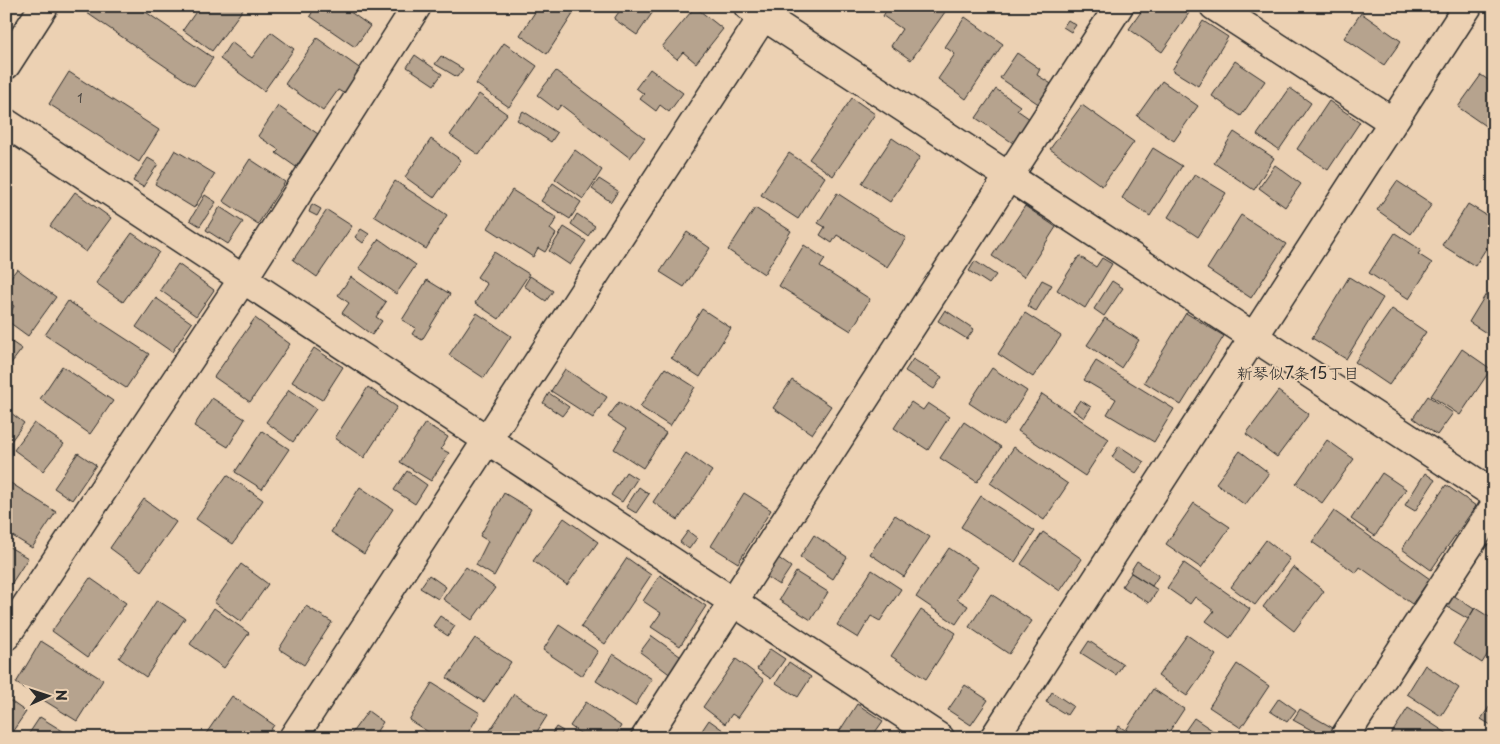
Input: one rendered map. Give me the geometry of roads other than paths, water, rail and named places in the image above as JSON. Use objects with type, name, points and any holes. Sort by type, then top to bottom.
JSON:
[{"type":"street","points":[[6,65],[44,6]]},
{"type":"street","points":[[6,636],[243,278],[417,6]]},
{"type":"street","points":[[645,738],[1119,6]]},
{"type":"street","points":[[1214,6],[1393,122]]},
{"type":"street","points":[[994,738],[1255,338],[1468,6]]},
{"type":"street","points":[[293,738],[487,439],[761,10],[1009,176],[1494,494]]},
{"type":"street","points":[[6,123],[940,738]]},
{"type":"street","points":[[1344,738],[1494,507]]},
{"type":"district","name":"新琴似7条15丁目","points":[[1298,373]]}]
